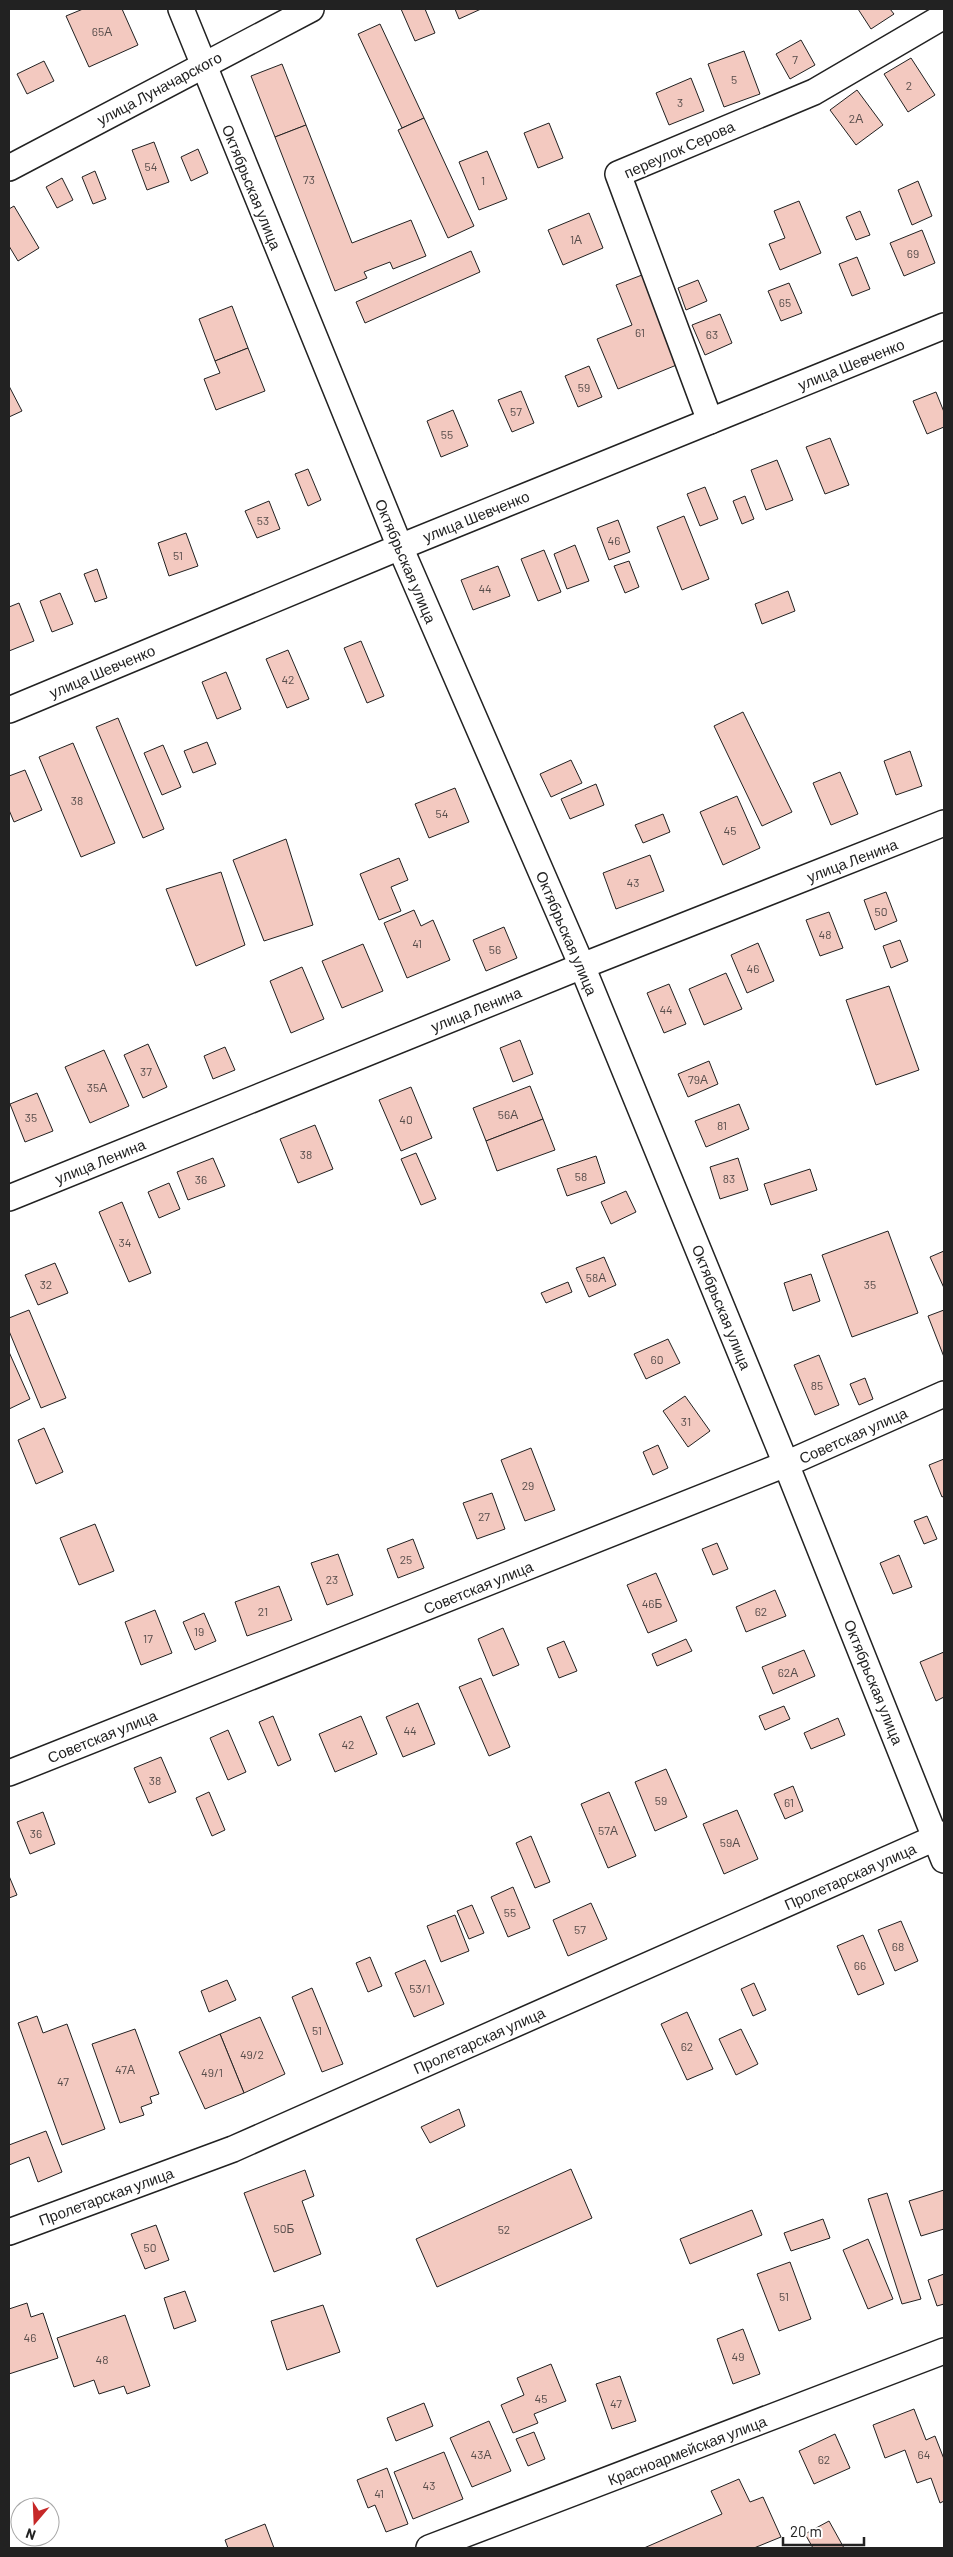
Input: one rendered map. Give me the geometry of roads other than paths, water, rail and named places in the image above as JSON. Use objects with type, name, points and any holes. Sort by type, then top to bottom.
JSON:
[{"type":"street","name":"Октябрьская улица","points":[[181,9],[202,65],[400,547],[582,966],[942,1844]]},
{"type":"street","name":"улица Луначарского","points":[[9,168],[311,9]]},
{"type":"street","name":"переулок Серова","points":[[710,421],[618,174],[814,92],[944,16]]},
{"type":"street","name":"улица Шевченко","points":[[9,710],[400,547],[944,326]]},
{"type":"street","name":"улица Ленина","points":[[9,1198],[582,966],[944,823]]},
{"type":"street","name":"Советская улица","points":[[9,1773],[786,1464],[944,1394]]},
{"type":"street","name":"Пролетарская улица","points":[[9,2232],[233,2149],[942,1844]]},
{"type":"street","name":"Красноармейская улица","points":[[429,2548],[944,2351]]}]
